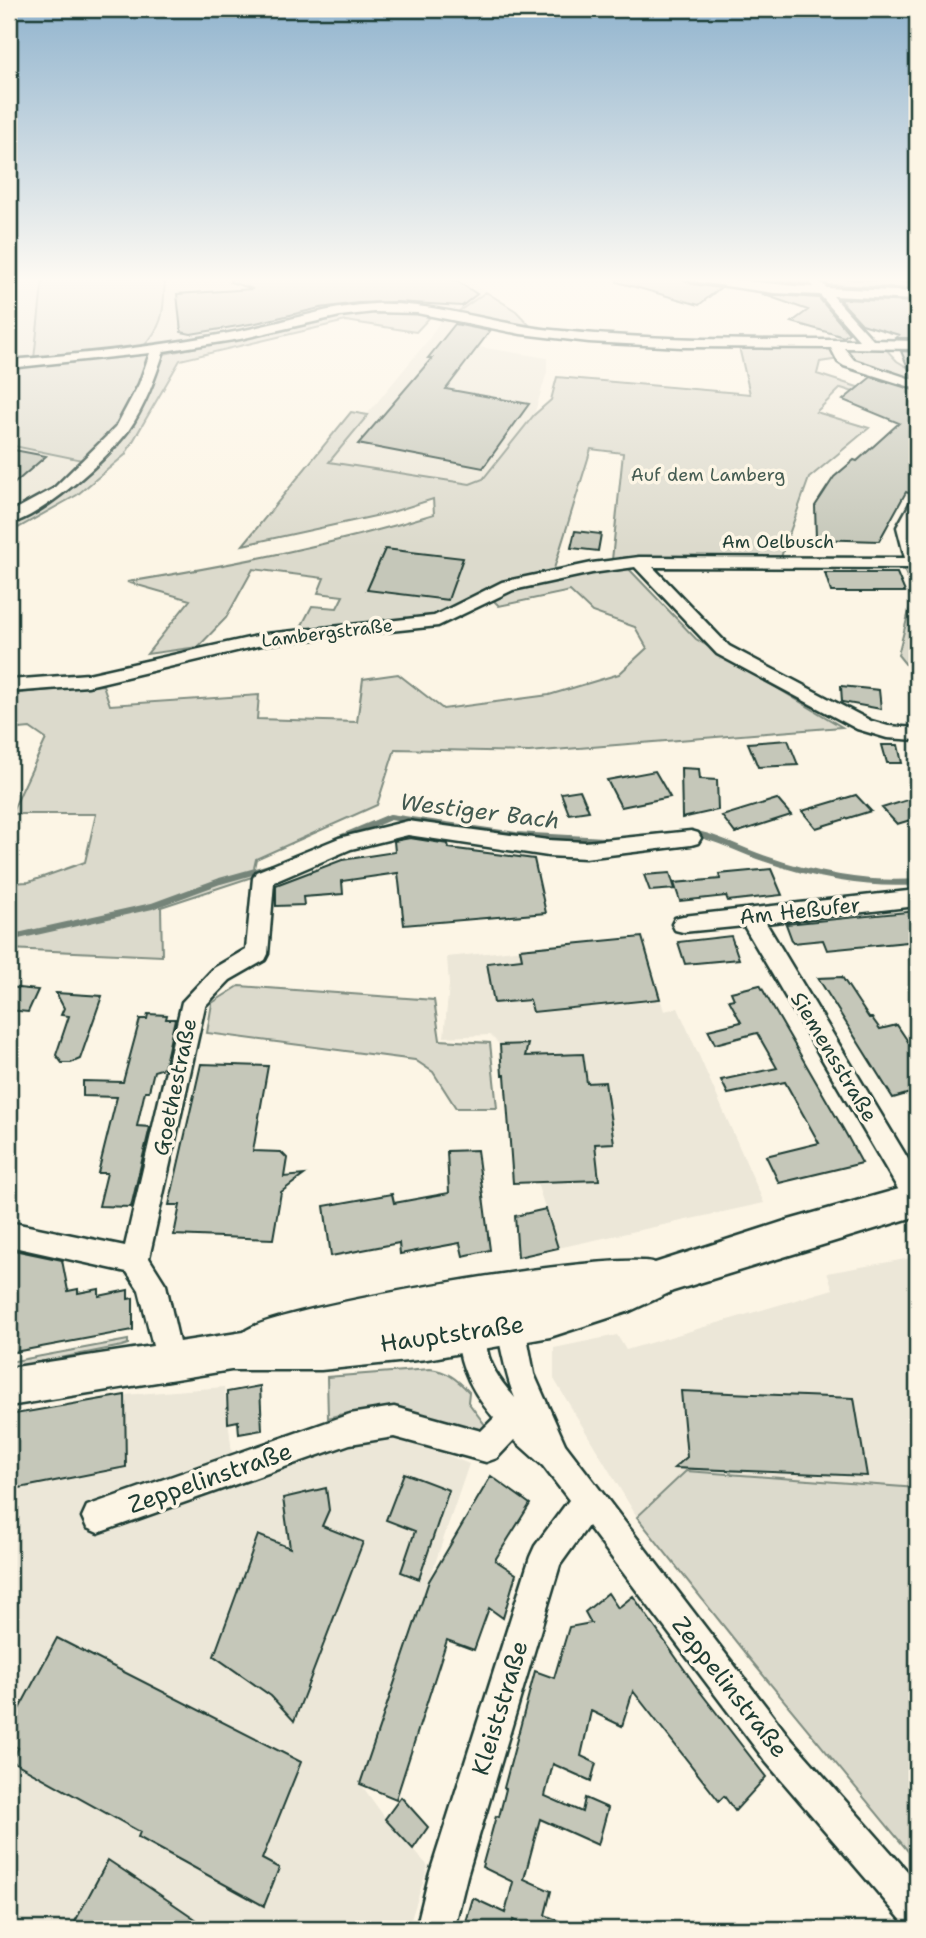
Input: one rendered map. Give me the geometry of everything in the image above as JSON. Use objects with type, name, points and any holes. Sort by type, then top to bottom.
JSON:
[{"type":"main road","name":"Hauptstraße","points":[[9,1387],[231,1351],[321,1351],[511,1326],[581,1310],[666,1276],[917,1199]]},
{"type":"main road","name":"Hauptstraße","points":[[231,1351],[321,1323],[483,1295],[616,1278],[666,1276]]},
{"type":"street","points":[[9,519],[58,492],[122,429],[152,367]]},
{"type":"street","points":[[863,367],[917,385]]},
{"type":"street","points":[[916,563],[905,527],[917,503]]},
{"type":"street","points":[[639,562],[723,650],[864,725],[887,732],[917,734]]},
{"type":"street","name":"Am Oelbusch","points":[[639,562],[916,563]]},
{"type":"street","name":"Lambergstraße","points":[[9,686],[88,680],[243,643],[438,621],[508,586],[592,568],[639,562]]},
{"type":"street","name":"Goethestraße","points":[[135,1261],[194,1002],[222,974],[257,954],[264,878],[346,843],[408,828],[548,848],[585,850],[691,838]]},
{"type":"street","name":"Am Heßufer","points":[[683,924],[917,898]]},
{"type":"street","name":"Siemensstraße","points":[[750,916],[917,1199]]},
{"type":"street","points":[[9,1234],[135,1261],[152,1285],[169,1360]]},
{"type":"street","name":"Zeppelinstraße","points":[[554,1455],[520,1375],[511,1326],[502,1309],[483,1295],[475,1313],[471,1333],[472,1352],[478,1370],[491,1393],[514,1419],[554,1455],[778,1750],[917,1910]]},
{"type":"street","name":"Zeppelinstraße","points":[[98,1517],[349,1429],[394,1422],[486,1447],[514,1419]]},
{"type":"street","name":"Kleiststraße","points":[[435,1929],[448,1876],[546,1558],[589,1499]]},
{"type":"shaded area","points":[[9,367],[169,367],[147,418],[74,494],[9,528]]},
{"type":"shaded area","points":[[406,367],[547,367],[534,415],[483,479],[470,484],[328,462]]},
{"type":"shaded area","points":[[642,937],[664,1011],[678,1008],[764,1203],[558,1248],[537,1183],[513,1183],[505,1075],[502,1075],[500,1045],[490,1035],[444,1037],[449,985],[447,957]]},
{"type":"shaded area","points":[[917,1257],[917,1488],[686,1471],[637,1517],[554,1379],[554,1348],[617,1335],[626,1350],[833,1289],[827,1273]]},
{"type":"shaded area","points":[[224,1387],[235,1477],[368,1434],[411,1440],[469,1464],[360,1783],[386,1819],[428,1866],[408,1929],[9,1929],[9,1416],[125,1395]]},
{"type":"green space","points":[[9,367],[145,367],[115,430],[82,460],[9,445]]},
{"type":"green space","points":[[158,367],[176,367],[125,455],[77,495],[9,533],[9,521],[61,494],[146,393]]},
{"type":"green space","name":"Auf dem Lamberg","points":[[744,367],[819,367],[817,374],[917,406],[917,413],[841,388],[816,412],[869,428],[809,478],[781,557],[612,560],[623,453],[591,449],[553,572],[440,615],[311,628],[301,627],[312,606],[337,608],[343,596],[318,593],[324,578],[253,569],[226,618],[198,647],[147,654],[190,600],[127,582],[281,553],[434,514],[433,499],[389,513],[243,545],[351,412],[368,415],[329,462],[470,484],[483,479],[534,415],[551,400],[557,377],[750,394]]},
{"type":"green space","points":[[869,367],[908,367],[917,373],[917,383]]},
{"type":"green space","points":[[902,566],[917,566],[917,672],[911,671],[898,655],[914,591]]},
{"type":"green space","points":[[629,569],[696,639],[842,727],[529,752],[395,749],[377,805],[256,859],[252,877],[161,907],[162,956],[9,949],[9,883],[29,882],[85,862],[96,814],[11,814],[46,739],[30,728],[9,730],[9,694],[103,685],[110,705],[259,695],[257,719],[357,722],[363,679],[398,674],[443,709],[549,695],[619,674],[647,648],[635,627],[592,612],[570,591],[499,606],[493,600],[508,592],[541,582]]},
{"type":"green space","points":[[239,986],[434,1000],[440,1040],[490,1043],[497,1108],[456,1108],[433,1072],[415,1060],[207,1033],[212,1003]]},
{"type":"green space","points":[[128,1340],[128,1344],[122,1346],[9,1368],[9,1362]]},
{"type":"green space","points":[[430,1369],[451,1376],[469,1392],[468,1402],[491,1433],[486,1436],[388,1413],[348,1413],[328,1418],[327,1377]]},
{"type":"green space","points":[[686,1471],[917,1488],[917,1862],[637,1517]]},
{"type":"building","points":[[424,367],[462,367],[446,389],[529,404],[483,468],[358,444]]},
{"type":"building","points":[[908,367],[917,367],[917,378],[912,377]]},
{"type":"building","points":[[871,377],[917,391],[917,488],[911,494],[906,492],[879,541],[816,539],[815,506],[834,477],[854,460],[857,461],[899,423],[843,400]]},
{"type":"building","points":[[9,449],[46,456],[9,488]]},
{"type":"building","points":[[575,531],[601,534],[598,551],[571,548]]},
{"type":"building","points":[[385,549],[463,558],[448,600],[367,590]]},
{"type":"building","points":[[825,573],[897,573],[905,592],[831,592]]},
{"type":"building","points":[[841,686],[879,690],[881,709],[842,702]]},
{"type":"building","points":[[788,740],[798,765],[758,767],[748,743]]},
{"type":"building","points":[[882,745],[898,745],[902,763],[887,763]]},
{"type":"building","points":[[681,768],[699,769],[700,779],[717,780],[718,810],[682,818]]},
{"type":"building","points":[[655,771],[670,797],[621,807],[607,780]]},
{"type":"building","points":[[580,790],[589,811],[569,814],[561,793]]},
{"type":"building","points":[[856,795],[871,811],[816,828],[802,811]]},
{"type":"building","points":[[917,797],[917,818],[897,824],[882,808]]},
{"type":"building","points":[[777,799],[791,815],[735,833],[722,816]]},
{"type":"building","points":[[410,838],[448,844],[449,848],[534,859],[546,913],[404,925],[398,873],[342,881],[343,894],[303,897],[304,905],[276,906],[276,885],[342,860],[395,852],[394,841]]},
{"type":"building","points":[[771,869],[782,895],[728,901],[726,896],[680,901],[674,883],[720,879],[719,874]]},
{"type":"building","points":[[670,873],[675,889],[650,891],[644,875]]},
{"type":"building","points":[[917,911],[917,941],[827,950],[823,940],[793,943],[786,924]]},
{"type":"building","points":[[731,936],[739,959],[685,964],[678,942]]},
{"type":"building","points":[[642,937],[660,999],[533,1012],[530,1000],[494,1003],[487,963],[522,959],[520,949]]},
{"type":"building","points":[[842,977],[869,1018],[872,1018],[880,1029],[897,1025],[917,1055],[917,1091],[893,1098],[818,978]]},
{"type":"building","points":[[760,985],[862,1163],[779,1183],[766,1156],[819,1143],[785,1082],[728,1094],[721,1080],[777,1068],[757,1033],[715,1044],[708,1030],[741,1022],[729,1000],[734,999],[731,992]]},
{"type":"building","points":[[9,987],[38,990],[28,1012],[9,1010]]},
{"type":"building","points":[[56,993],[102,996],[80,1059],[71,1063],[62,1063],[56,1055],[69,1016],[61,1015],[64,1008]]},
{"type":"building","points":[[148,1014],[167,1015],[166,1019],[175,1019],[164,1068],[154,1071],[149,1091],[145,1091],[137,1126],[150,1127],[131,1207],[99,1206],[107,1173],[98,1173],[117,1097],[83,1096],[83,1081],[123,1082],[140,1019],[147,1019]]},
{"type":"building","points":[[528,1044],[525,1056],[583,1054],[587,1083],[605,1082],[614,1143],[595,1144],[599,1180],[513,1183],[505,1075],[502,1075],[500,1045]]},
{"type":"building","points":[[201,1064],[268,1066],[253,1151],[281,1152],[287,1158],[284,1177],[304,1175],[281,1192],[273,1239],[174,1235],[180,1205],[169,1205]]},
{"type":"building","points":[[477,1150],[490,1250],[463,1256],[460,1243],[400,1254],[399,1243],[331,1256],[324,1206],[392,1194],[394,1203],[449,1193],[447,1151]]},
{"type":"building","points":[[546,1209],[558,1248],[518,1257],[515,1216]]},
{"type":"building","points":[[9,1249],[62,1260],[68,1291],[78,1289],[78,1293],[99,1289],[99,1296],[128,1290],[128,1299],[133,1298],[133,1330],[9,1353]]},
{"type":"building","points":[[260,1386],[262,1430],[239,1434],[238,1421],[228,1423],[227,1392]]},
{"type":"building","points":[[681,1391],[854,1398],[867,1476],[674,1468],[687,1457]]},
{"type":"building","points":[[125,1395],[126,1467],[9,1490],[9,1415]]},
{"type":"building","points":[[404,1473],[449,1490],[419,1579],[401,1572],[415,1531],[386,1520]]},
{"type":"building","points":[[491,1476],[530,1504],[495,1560],[516,1574],[503,1618],[489,1608],[474,1650],[447,1640],[396,1799],[360,1784],[429,1581]]},
{"type":"building","points":[[326,1488],[329,1510],[322,1526],[363,1542],[294,1721],[271,1696],[214,1656],[258,1535],[290,1548],[283,1498]]},
{"type":"building","points":[[608,1593],[618,1608],[633,1596],[698,1689],[766,1777],[735,1811],[724,1796],[719,1801],[633,1691],[622,1726],[591,1711],[581,1756],[596,1763],[591,1781],[553,1764],[545,1796],[582,1812],[585,1798],[608,1808],[598,1845],[540,1819],[524,1879],[551,1891],[545,1915],[578,1929],[532,1929],[513,1920],[511,1929],[464,1929],[473,1898],[505,1913],[513,1882],[482,1867],[496,1816],[499,1817],[535,1671],[554,1678],[569,1627],[591,1623],[585,1612]]},
{"type":"building","points":[[57,1638],[301,1762],[262,1859],[279,1868],[264,1906],[138,1837],[140,1832],[12,1761],[18,1748],[9,1742],[9,1728]]},
{"type":"building","points":[[401,1797],[428,1827],[413,1849],[385,1819]]},
{"type":"building","points":[[108,1860],[150,1888],[210,1929],[71,1929]]},
{"type":"waterway","name":"Westiger Bach","points":[[335,840],[390,817],[516,835],[604,840]]},
{"type":"waterway","name":"Westiger Bach","points":[[692,833],[710,837],[781,864],[820,874],[859,881],[917,882]]},
{"type":"waterway","name":"Westiger Bach","points":[[9,938],[152,906],[220,881],[273,866]]}]
